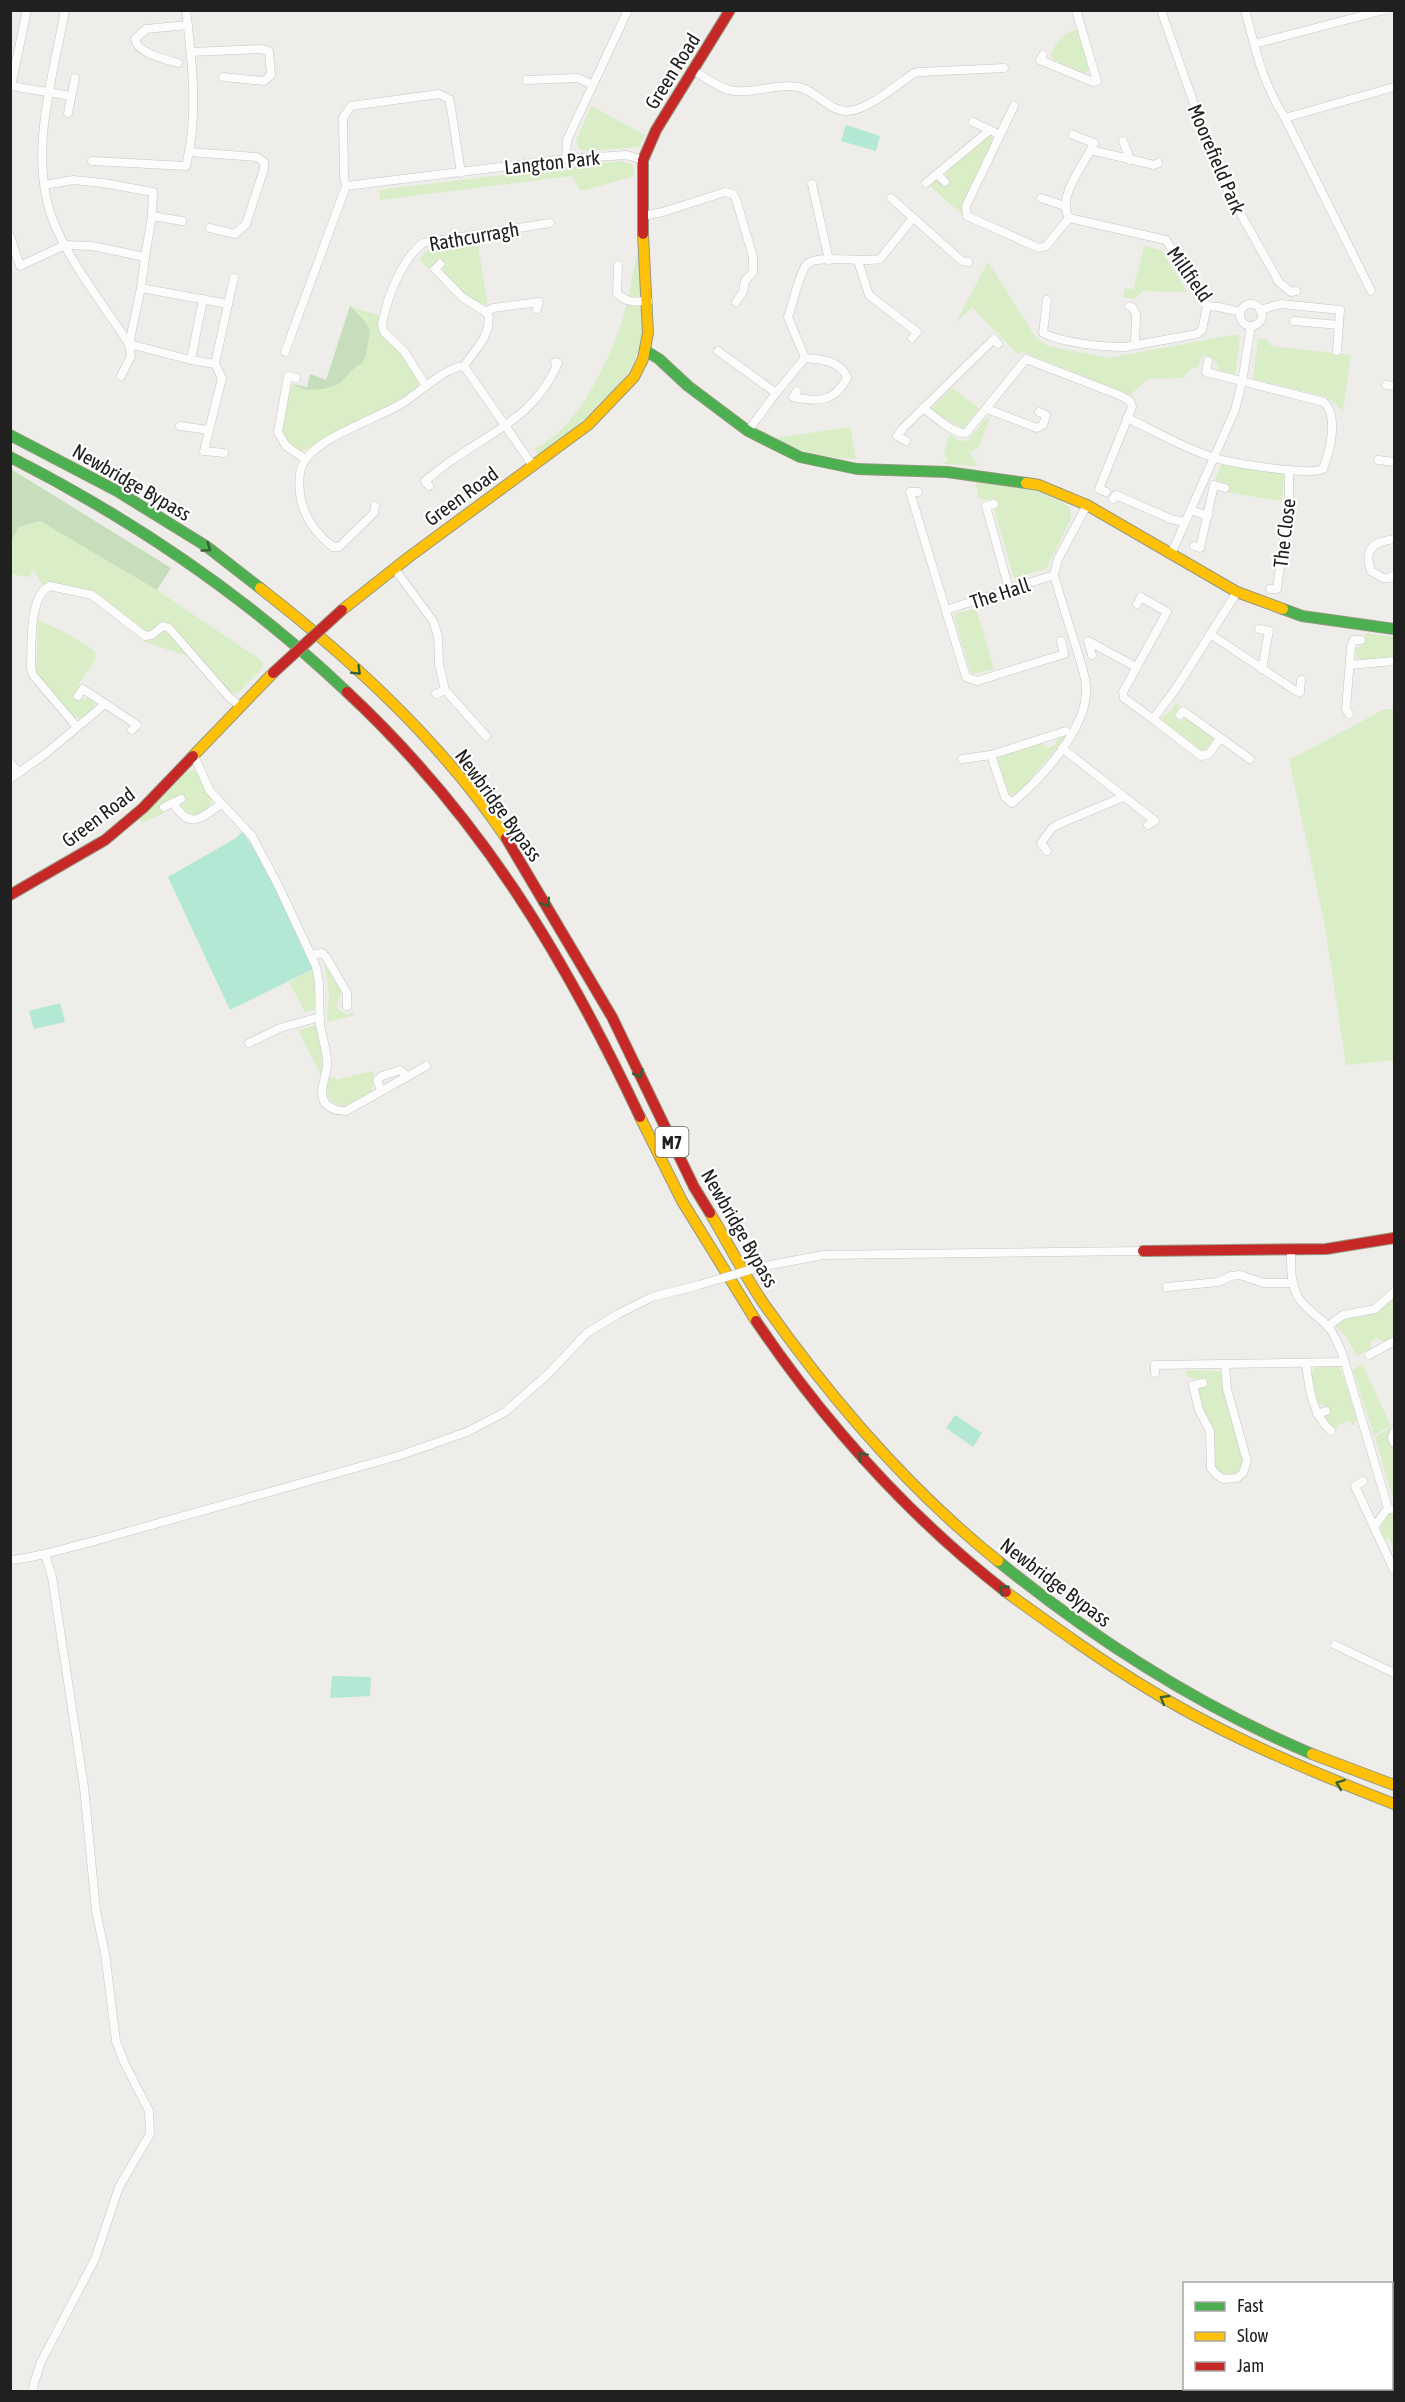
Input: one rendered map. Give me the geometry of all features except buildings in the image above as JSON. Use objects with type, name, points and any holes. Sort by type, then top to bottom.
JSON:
[{"type":"main road","name":"Green Road","points":[[10,896],[105,840],[143,808],[273,673],[342,610],[394,568],[599,416],[634,377],[646,351],[648,301],[642,216],[643,159],[656,130],[730,10]]},
{"type":"main road","points":[[646,351],[748,431],[800,457],[856,469],[947,472],[1039,485],[1087,505],[1172,552],[1237,592],[1302,616],[1395,629]]},
{"type":"main road","name":"Newbridge Bypass","points":[[10,435],[117,491],[206,546],[323,638],[402,714],[456,771],[505,836],[558,923],[612,1017],[694,1187],[763,1302],[831,1394],[908,1481],[974,1542],[1056,1608],[1130,1659],[1198,1699],[1270,1736],[1343,1767],[1395,1785]]},
{"type":"main road","name":"Newbridge Bypass","points":[[10,457],[104,507],[140,529],[251,608],[294,642],[347,691],[436,785],[489,851],[539,925],[571,978],[679,1195],[749,1312],[816,1403],[904,1501],[1002,1589],[1117,1671],[1189,1714],[1266,1753],[1395,1804]]},
{"type":"main road","points":[[1143,1251],[1326,1249],[1395,1238]]},
{"type":"street","points":[[27,10],[11,89],[71,96]]},
{"type":"street","points":[[65,10],[50,92],[42,154],[49,209],[65,245],[129,344],[215,364]]},
{"type":"street","points":[[92,161],[186,166],[190,152],[194,73],[186,10]]},
{"type":"street","points":[[566,159],[567,140],[627,10]]},
{"type":"street","points":[[1039,57],[1093,82],[1097,81],[1076,10]]},
{"type":"street","name":"Moorefield Park","points":[[1161,10],[1200,121],[1229,193],[1279,282],[1291,292],[1296,291]]},
{"type":"street","points":[[1245,10],[1270,94],[1285,118],[1371,291]]},
{"type":"street","points":[[1254,44],[1384,10]]},
{"type":"street","points":[[178,63],[144,51],[136,44],[135,39],[146,29],[188,25]]},
{"type":"street","points":[[191,52],[260,49],[269,51],[271,75],[264,81],[223,77]]},
{"type":"street","points":[[693,70],[727,90],[799,87],[835,109],[846,111],[867,105],[920,72],[1004,68]]},
{"type":"street","points":[[68,113],[75,78]]},
{"type":"street","points":[[527,80],[578,78],[593,85]]},
{"type":"street","points":[[1285,118],[1395,87]]},
{"type":"street","points":[[285,352],[346,186],[343,118],[346,111],[351,106],[360,103],[416,96],[439,94],[449,99],[461,173]]},
{"type":"street","points":[[1014,106],[966,206],[967,216],[1038,248],[1046,246],[1069,218],[1065,206],[1074,178],[1094,143],[1073,135]]},
{"type":"street","points":[[973,122],[1000,135]]},
{"type":"street","points":[[926,183],[990,130]]},
{"type":"street","points":[[1123,141],[1130,160]]},
{"type":"street","points":[[1091,150],[1154,165],[1158,163]]},
{"type":"street","points":[[190,152],[257,157],[264,162],[264,169],[246,224],[235,234],[210,228]]},
{"type":"street","name":"Langton Park","points":[[346,186],[566,159],[626,155],[643,159]]},
{"type":"street","points":[[937,174],[945,182]]},
{"type":"street","points":[[45,185],[73,180],[153,192],[152,216],[141,288],[129,344],[130,356],[121,376]]},
{"type":"street","points":[[815,187],[829,260]]},
{"type":"street","points":[[642,216],[663,212],[725,192],[731,193],[736,200],[753,257],[753,272],[745,281],[744,292],[736,302]]},
{"type":"street","points":[[891,198],[962,261],[968,262]]},
{"type":"street","points":[[1041,198],[1065,206]]},
{"type":"street","points":[[152,216],[183,221]]},
{"type":"street","points":[[805,358],[788,316],[805,266],[814,260],[880,259],[913,218]]},
{"type":"street","name":"Millfield","points":[[1069,218],[1166,240],[1208,306],[1240,312]]},
{"type":"street","name":"Rathcurragh","points":[[426,386],[405,351],[384,332],[382,325],[399,277],[411,256],[423,243],[550,223]]},
{"type":"street","points":[[10,236],[20,266],[65,245],[92,246],[145,258]]},
{"type":"street","points":[[858,261],[867,291],[917,332],[912,338]]},
{"type":"street","name":"Rathcurragh","points":[[440,264],[435,269],[452,288],[486,312]]},
{"type":"street","points":[[618,265],[617,293],[619,296],[635,302],[648,301]]},
{"type":"street","points":[[224,453],[204,451],[222,378],[215,364],[234,278]]},
{"type":"street","points":[[141,288],[228,304]]},
{"type":"street","points":[[191,360],[203,299]]},
{"type":"street","points":[[1047,300],[1042,331],[1045,335],[1114,347],[1199,333],[1208,306]]},
{"type":"street","points":[[375,506],[374,513],[339,547],[333,547],[314,530],[306,517],[299,480],[305,459],[313,451],[337,436],[391,410],[459,366],[464,366],[483,340],[488,328],[489,317],[486,312],[493,308],[539,302],[537,309]]},
{"type":"street","points":[[1251,326],[1242,321],[1240,312],[1250,304],[1260,310],[1281,304],[1340,310],[1337,351]]},
{"type":"street","points":[[1129,306],[1136,314],[1135,345]]},
{"type":"street","points":[[1172,552],[1235,410],[1251,326],[1260,320],[1260,310]]},
{"type":"street","points":[[1294,321],[1339,325]]},
{"type":"street","points":[[906,441],[897,436],[923,408],[994,339],[998,344]]},
{"type":"street","points":[[718,351],[776,393]]},
{"type":"street","points":[[797,391],[793,397],[821,401],[828,398],[847,378],[843,369],[832,363],[805,358]]},
{"type":"street","points":[[748,431],[805,358]]},
{"type":"street","points":[[923,408],[962,434],[966,433],[1026,358],[1119,395],[1130,401],[1132,408],[1099,489],[1106,492]]},
{"type":"street","name":"The Close","points":[[1127,418],[1214,458],[1289,470],[1317,472],[1323,470],[1332,426],[1330,407],[1324,402],[1206,372],[1208,361]]},
{"type":"street","points":[[425,481],[451,461],[505,428],[535,400],[553,375],[558,363],[555,362]]},
{"type":"street","points":[[464,366],[533,466]]},
{"type":"street","points":[[296,378],[288,376],[278,432],[286,446],[305,459]]},
{"type":"street","points":[[987,409],[1037,428],[1043,425],[1046,415],[1039,412]]},
{"type":"street","points":[[180,426],[209,430]]},
{"type":"street","points":[[1378,460],[1395,462]]},
{"type":"street","name":"The Close","points":[[1270,589],[1277,589],[1289,503],[1289,470]]},
{"type":"street","points":[[1194,546],[1200,548],[1214,485],[1225,488]]},
{"type":"street","points":[[918,492],[910,492],[966,677],[977,681],[1064,654],[1061,641]]},
{"type":"street","points":[[1113,499],[1116,495],[1171,519],[1184,522]]},
{"type":"street","points":[[994,504],[986,506],[1010,589]]},
{"type":"street","points":[[991,755],[1005,797],[1012,803],[1037,779],[1062,748],[1077,727],[1083,712],[1086,684],[1054,575],[1058,559],[1087,505]]},
{"type":"street","points":[[1191,510],[1208,516]]},
{"type":"street","points":[[1395,539],[1376,543],[1370,550],[1369,557],[1371,571],[1377,576],[1389,578],[1395,575]]},
{"type":"street","points":[[394,568],[433,621],[438,636],[439,664],[445,690],[486,736]]},
{"type":"street","name":"The Hall","points":[[946,610],[1054,575]]},
{"type":"street","points":[[77,727],[33,675],[31,668],[35,604],[44,590],[50,586],[92,595],[145,636],[152,635],[164,626],[169,628],[228,696],[241,707]]},
{"type":"street","points":[[1152,719],[1175,690],[1237,592]]},
{"type":"street","points":[[1137,604],[1141,597],[1165,610],[1167,615],[1123,692],[1124,698],[1201,756],[1209,754],[1220,738]]},
{"type":"street","points":[[1259,629],[1269,631],[1263,669]]},
{"type":"street","points":[[1210,633],[1300,692],[1301,680]]},
{"type":"street","points":[[1349,714],[1346,709],[1350,664],[1354,640],[1361,640]]},
{"type":"street","points":[[1092,654],[1088,641],[1136,668]]},
{"type":"street","points":[[1350,664],[1395,661]]},
{"type":"street","points":[[78,696],[83,689],[137,724],[132,730]]},
{"type":"street","points":[[436,694],[445,690]]},
{"type":"street","points":[[10,779],[105,704]]},
{"type":"street","points":[[1180,715],[1183,711],[1250,759]]},
{"type":"street","points":[[962,759],[991,755],[1048,740],[1066,731]]},
{"type":"street","points":[[1062,748],[1155,820],[1148,825]]},
{"type":"street","points":[[194,756],[210,791],[252,836],[274,877],[320,977],[320,1017],[327,1062],[322,1097],[326,1104],[339,1111],[346,1111],[426,1066]]},
{"type":"street","points":[[10,763],[19,773]]},
{"type":"street","points":[[1047,851],[1041,843],[1052,828],[1123,797]]},
{"type":"street","points":[[164,807],[177,801],[184,819],[191,821],[204,817],[221,804]]},
{"type":"street","points":[[311,955],[322,953],[326,957],[346,993],[346,1006]]},
{"type":"street","points":[[249,1043],[280,1028],[320,1017]]},
{"type":"street","points":[[381,1090],[377,1080],[382,1076],[400,1070],[407,1076]]},
{"type":"street","points":[[1291,1249],[1293,1283],[1297,1295],[1306,1308],[1328,1326],[1344,1362],[1391,1509],[1374,1527]]},
{"type":"street","points":[[10,1560],[28,1559],[398,1456],[467,1432],[505,1413],[548,1374],[587,1333],[618,1314],[652,1297],[760,1267],[823,1255],[1143,1251]]},
{"type":"street","points":[[1167,1287],[1218,1282],[1240,1275],[1264,1283],[1293,1283]]},
{"type":"street","points":[[1328,1326],[1343,1315],[1375,1309],[1395,1292]]},
{"type":"street","points":[[1369,1355],[1377,1346],[1395,1341]]},
{"type":"street","points":[[1155,1373],[1155,1365],[1344,1362]]},
{"type":"street","points":[[1306,1364],[1317,1414],[1321,1422],[1331,1431]]},
{"type":"street","points":[[1203,1383],[1193,1384],[1199,1410],[1210,1431],[1211,1468],[1223,1479],[1237,1478],[1243,1473],[1247,1461],[1227,1389],[1225,1365]]},
{"type":"street","points":[[1317,1414],[1326,1411]]},
{"type":"street","points":[[1395,1432],[1392,1437],[1395,1443]]},
{"type":"street","points":[[1363,1481],[1355,1486],[1395,1570]]},
{"type":"street","points":[[33,2391],[41,2362],[95,2259],[106,2231],[112,2202],[150,2134],[151,2125],[149,2111],[116,2041],[105,1953],[96,1911],[82,1776],[52,1577],[45,1554]]},
{"type":"street","points":[[1335,1645],[1395,1673]]},
{"type":"green space","points":[[1077,30],[1090,69],[1085,74],[1052,59],[1051,55],[1061,39]]},
{"type":"green space","points":[[591,106],[645,135],[639,147],[587,151],[579,149],[576,141]]},
{"type":"green space","points":[[846,125],[880,136],[876,151],[841,141]]},
{"type":"green space","points":[[987,136],[992,137],[992,143],[963,206],[964,216],[929,185],[934,181],[948,180],[945,171]]},
{"type":"green space","points":[[619,161],[632,164],[635,176],[585,190],[580,190],[572,176],[380,200],[379,190]]},
{"type":"green space","points":[[477,240],[488,305],[475,301],[454,285],[445,273],[443,267],[446,264],[440,258],[429,269],[419,259],[431,247]]},
{"type":"green space","points":[[1144,246],[1162,251],[1187,292],[1143,291],[1134,299],[1123,297],[1125,288],[1133,290]]},
{"type":"green space","points":[[637,253],[643,325],[638,353],[632,366],[621,382],[585,418],[539,455],[534,449],[549,440],[575,414],[605,363],[622,321]]},
{"type":"green space","points":[[988,262],[1036,338],[1048,346],[1109,358],[1238,334],[1240,340],[1235,375],[1219,372],[1217,362],[1203,354],[1197,368],[1193,367],[1183,378],[1147,379],[1130,395],[1028,354],[1021,352],[1018,355],[972,307],[955,324]]},
{"type":"green space","points":[[350,306],[380,316],[380,330],[400,351],[419,381],[416,390],[306,450],[300,451],[288,441],[282,429],[292,384],[305,390],[340,383],[362,363],[369,338],[365,321]]},
{"type":"green space","points":[[350,306],[365,321],[370,331],[366,355],[362,363],[340,383],[324,389],[305,390],[292,384],[307,387],[310,374],[326,380]]},
{"type":"green space","points":[[1258,339],[1267,339],[1271,346],[1351,355],[1343,411],[1326,397],[1253,379]]},
{"type":"green space","points":[[952,388],[979,408],[963,429],[933,411],[932,408]]},
{"type":"green space","points":[[987,418],[990,418],[979,446],[970,453],[978,466],[942,464],[948,460],[944,453],[950,434],[958,440],[967,441]]},
{"type":"green space","points":[[850,427],[856,459],[814,453],[776,438]]},
{"type":"green space","points":[[1222,463],[1284,472],[1282,501],[1225,492],[1227,483],[1215,480]]},
{"type":"green space","points":[[11,469],[171,568],[157,590],[40,521],[19,527],[11,541]]},
{"type":"green space","points":[[976,483],[1012,486],[1036,492],[1069,507],[1071,519],[1046,569],[1014,578],[994,509],[998,505],[995,498],[985,500],[979,498]]},
{"type":"green space","points":[[40,521],[157,590],[261,660],[263,667],[239,692],[231,694],[168,623],[164,623],[152,632],[147,632],[98,595],[50,583],[43,586],[33,569],[30,577],[11,574],[10,541],[19,527]]},
{"type":"green space","points":[[976,609],[994,669],[973,674],[954,617],[957,613]]},
{"type":"green space","points":[[38,620],[70,635],[95,651],[95,660],[78,685],[81,687],[75,695],[81,700],[90,698],[95,704],[83,719],[74,717],[36,673]]},
{"type":"green space","points":[[166,631],[189,655],[188,656],[144,642]]},
{"type":"green space","points":[[1366,633],[1394,637],[1394,657],[1361,660],[1357,658],[1355,649],[1363,645]]},
{"type":"green space","points":[[1178,702],[1180,704],[1174,717],[1181,722],[1184,718],[1188,718],[1214,738],[1205,750],[1201,750],[1164,722],[1162,718]]},
{"type":"green space","points":[[1385,709],[1394,709],[1394,1060],[1346,1065],[1325,926],[1289,760]]},
{"type":"green space","points":[[1068,734],[1019,793],[1013,795],[1009,793],[998,761],[1000,755],[1040,742],[1047,748],[1055,745],[1058,737]]},
{"type":"green space","points":[[189,770],[198,773],[212,800],[209,808],[192,817],[179,807],[183,802],[181,796],[161,806],[164,813],[143,823],[139,819]]},
{"type":"green space","points":[[242,832],[262,859],[313,969],[230,1010],[168,877],[236,838]]},
{"type":"green space","points":[[324,960],[342,991],[336,1006],[348,1015],[352,1012],[355,1015],[327,1022],[329,992]]},
{"type":"green space","points":[[313,969],[316,1009],[305,1012],[289,982]]},
{"type":"green space","points":[[60,1003],[65,1022],[34,1029],[29,1011]]},
{"type":"green space","points":[[316,1025],[323,1063],[321,1075],[298,1030]]},
{"type":"green space","points":[[374,1071],[372,1091],[345,1106],[335,1104],[329,1098],[326,1091],[329,1078],[334,1077],[335,1080]]},
{"type":"green space","points":[[1394,1297],[1394,1337],[1384,1342],[1377,1338],[1370,1342],[1371,1348],[1357,1356],[1345,1335],[1335,1326],[1343,1319],[1371,1314]]},
{"type":"green space","points":[[1362,1364],[1391,1426],[1374,1435],[1353,1370]]},
{"type":"green space","points":[[1316,1366],[1336,1366],[1341,1370],[1357,1418],[1354,1425],[1350,1421],[1338,1425],[1336,1430],[1323,1418],[1328,1413],[1327,1407],[1317,1402],[1311,1375]]},
{"type":"green space","points":[[1187,1370],[1220,1371],[1245,1461],[1235,1475],[1224,1475],[1215,1468],[1213,1429],[1201,1405],[1199,1394],[1199,1389],[1205,1386],[1204,1378],[1195,1379],[1186,1376]]},
{"type":"green space","points":[[955,1415],[982,1433],[973,1447],[946,1428]]},
{"type":"green space","points":[[1392,1427],[1389,1434],[1394,1448],[1394,1501],[1375,1437]]},
{"type":"green space","points":[[1391,1513],[1394,1514],[1394,1551],[1389,1538],[1384,1540],[1381,1532],[1383,1522]]},
{"type":"green space","points":[[332,1676],[371,1677],[370,1696],[330,1698]]},
{"type":"traffic: fast","points":[[646,351],[748,431],[800,457],[857,469],[947,472],[1026,483]]},
{"type":"traffic: fast","points":[[10,435],[117,491],[206,546],[260,588]]},
{"type":"traffic: fast","points":[[10,457],[101,507],[187,562],[269,624],[347,692]]},
{"type":"traffic: fast","points":[[1283,609],[1302,616],[1394,629]]},
{"type":"traffic: fast","points":[[998,1561],[1072,1618],[1148,1669],[1228,1714],[1312,1754]]},
{"type":"traffic: slow","points":[[342,610],[409,557],[588,425],[634,377],[643,359],[648,333],[643,234]]},
{"type":"traffic: slow","points":[[1026,483],[1039,485],[1087,505],[1237,592],[1283,609]]},
{"type":"traffic: slow","points":[[260,588],[328,643],[393,703],[453,768],[506,838]]},
{"type":"traffic: slow","points":[[193,756],[273,673]]},
{"type":"traffic: slow","points":[[640,1117],[682,1201],[756,1321]]},
{"type":"traffic: slow","points":[[710,1213],[764,1304],[843,1408],[932,1503],[998,1561]]},
{"type":"traffic: slow","points":[[1006,1592],[1131,1679],[1179,1707],[1269,1752],[1394,1804]]},
{"type":"traffic: slow","points":[[1312,1754],[1394,1785]]},
{"type":"traffic: jam","points":[[643,234],[643,160],[656,130],[730,10]]},
{"type":"traffic: jam","points":[[273,673],[342,610]]},
{"type":"traffic: jam","points":[[347,692],[395,739],[438,788],[478,838],[514,890],[549,944],[580,999],[640,1117]]},
{"type":"traffic: jam","points":[[10,895],[105,840],[143,808],[193,756]]},
{"type":"traffic: jam","points":[[506,838],[612,1017],[694,1187],[710,1213]]},
{"type":"traffic: jam","points":[[1143,1251],[1326,1249],[1394,1238]]},
{"type":"traffic: jam","points":[[756,1321],[811,1396],[871,1467],[936,1532],[1006,1592]]}]
